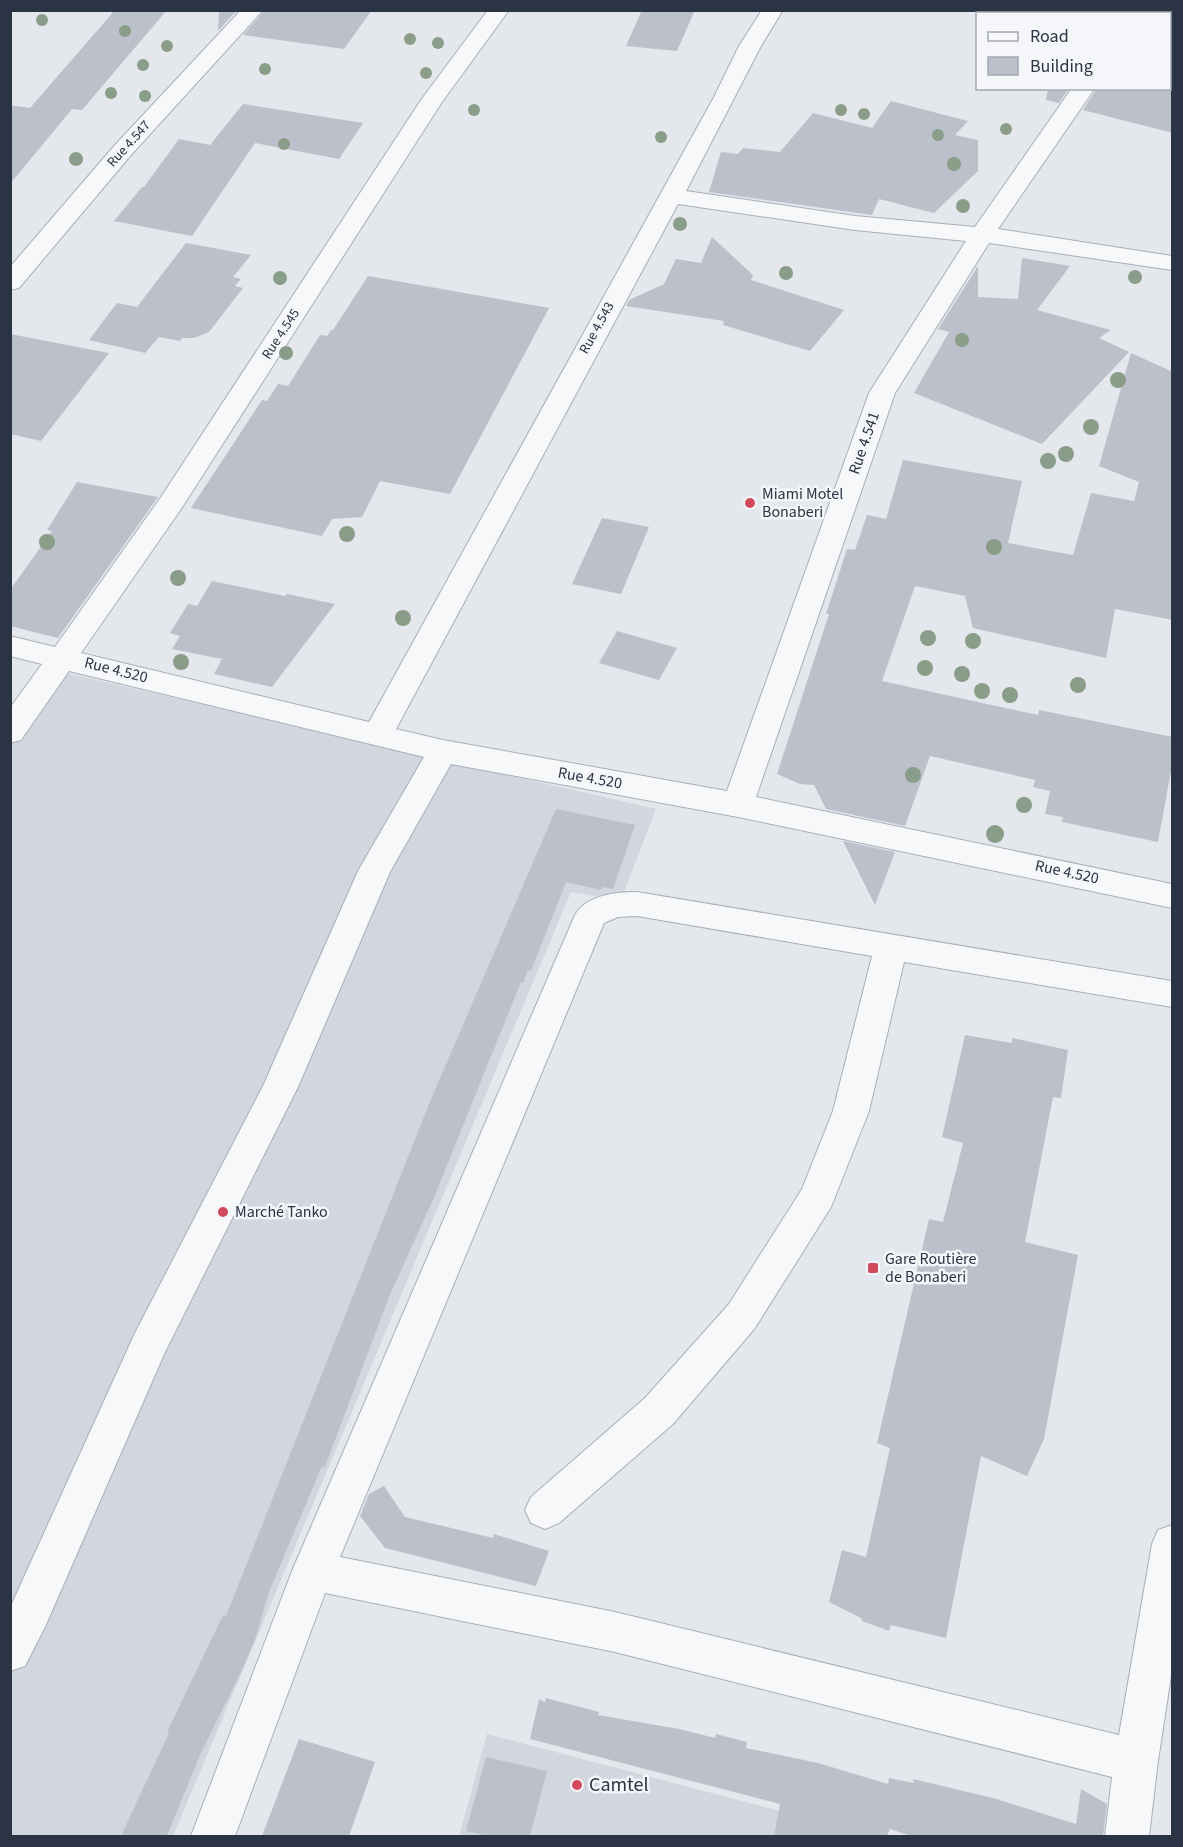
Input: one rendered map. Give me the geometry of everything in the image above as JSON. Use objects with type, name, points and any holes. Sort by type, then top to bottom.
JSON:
[{"type":"street","name":"Rue 4.547","points":[[10,283],[123,150],[253,10]]},
{"type":"street","name":"Rue 4.545","points":[[10,732],[171,503],[432,100],[499,10]]},
{"type":"street","name":"Rue 4.543","points":[[376,736],[725,97],[750,46],[773,10]]},
{"type":"street","name":"Rue 4.541","points":[[738,804],[882,393],[981,236],[1083,90]]},
{"type":"street","points":[[671,196],[855,223],[1017,238],[1173,263]]},
{"type":"street","name":"Rue 4.520","points":[[10,646],[443,751],[738,804],[1173,896]]},
{"type":"street","points":[[10,1651],[30,1612],[149,1345],[280,1087],[374,872],[443,751]]},
{"type":"street","points":[[213,1836],[313,1571],[591,915],[614,905],[637,904],[1173,994]]},
{"type":"street","points":[[545,1510],[659,1411],[742,1316],[818,1196],[851,1111],[891,947]]},
{"type":"street","points":[[1127,1836],[1136,1761],[1173,1544]]},
{"type":"street","points":[[313,1571],[615,1632],[1136,1761]]},
{"type":"shaded area","name":"Marché Tanko","points":[[57,671],[656,809],[621,900],[571,892],[173,1836],[11,1836],[11,735]]},
{"type":"shaded area","name":"Camtel","points":[[487,1734],[875,1836],[459,1836]]},
{"type":"building","points":[[115,10],[167,10],[82,110],[72,109],[10,184],[10,105],[30,108]]},
{"type":"building","points":[[219,10],[237,10],[218,31]]},
{"type":"building","points":[[265,10],[372,10],[344,49],[243,35]]},
{"type":"building","points":[[642,10],[695,10],[677,51],[626,46]]},
{"type":"building","points":[[1173,88],[1173,133],[1083,110],[1096,90],[1171,90]]},
{"type":"building","points":[[1048,90],[1068,90],[1059,103],[1046,100]]},
{"type":"building","points":[[891,101],[968,121],[955,135],[978,140],[978,171],[934,213],[879,199],[872,215],[709,192],[721,152],[738,154],[743,148],[780,152],[813,113],[872,128]]},
{"type":"building","points":[[243,104],[363,123],[339,159],[255,143],[192,236],[114,221],[144,187],[179,139],[210,145]]},
{"type":"building","points":[[712,237],[753,275],[751,280],[844,310],[810,351],[723,325],[724,321],[626,306],[629,300],[664,284],[676,259],[701,263]]},
{"type":"building","points":[[186,243],[251,255],[233,277],[241,279],[235,286],[243,288],[209,332],[194,338],[182,338],[180,341],[159,337],[145,353],[89,340],[117,303],[137,307]]},
{"type":"building","points":[[1022,258],[1070,266],[1037,310],[1111,330],[1099,338],[1129,352],[1042,444],[914,393],[949,332],[938,329],[978,266],[978,297],[1018,299]]},
{"type":"building","points":[[368,276],[549,308],[450,494],[380,481],[362,517],[332,519],[322,536],[191,508],[262,400],[267,401],[278,384],[288,386],[320,335],[327,336],[333,330]]},
{"type":"building","points":[[10,334],[109,353],[41,441],[10,434]]},
{"type":"building","points":[[1131,353],[1173,372],[1173,620],[1115,609],[1106,658],[973,628],[965,596],[915,586],[882,681],[1038,715],[1039,710],[1173,737],[1173,760],[1158,842],[1062,822],[1063,817],[1045,814],[1050,791],[1033,787],[1035,780],[930,756],[905,826],[826,809],[814,785],[800,784],[777,774],[829,614],[826,614],[847,549],[855,550],[867,515],[886,519],[903,460],[1022,481],[1008,543],[1073,555],[1091,493],[1134,501],[1139,482],[1099,466]]},
{"type":"building","points":[[77,482],[158,497],[58,638],[10,626],[10,590],[52,531],[47,530]]},
{"type":"building","points":[[602,518],[649,527],[621,594],[572,584]]},
{"type":"building","points":[[212,581],[335,604],[272,687],[214,674],[222,659],[172,649],[180,636],[170,633],[188,604],[197,606]]},
{"type":"building","points":[[617,631],[677,648],[659,680],[599,663]]},
{"type":"building","points":[[556,809],[635,825],[613,889],[602,887],[601,890],[566,882],[531,971],[528,970],[523,983],[521,982],[435,1195],[389,1297],[324,1469],[322,1466],[269,1592],[256,1637],[200,1755],[167,1836],[121,1836],[169,1733],[167,1732],[223,1615],[226,1616],[429,1104]]},
{"type":"building","points":[[843,841],[895,852],[875,905]]},
{"type":"building","points":[[965,1035],[1012,1043],[1012,1038],[1068,1050],[1061,1098],[1053,1097],[1025,1242],[1078,1255],[1044,1439],[1027,1476],[981,1456],[946,1638],[891,1625],[889,1631],[862,1621],[861,1618],[829,1602],[842,1550],[866,1557],[890,1448],[877,1443],[929,1219],[943,1222],[963,1143],[942,1137]]},
{"type":"building","points":[[384,1486],[405,1517],[493,1538],[494,1534],[549,1551],[536,1586],[385,1548],[360,1516],[369,1494]]},
{"type":"building","points":[[546,1698],[599,1712],[598,1715],[679,1729],[715,1738],[716,1734],[747,1742],[746,1748],[818,1763],[888,1784],[889,1778],[914,1783],[913,1779],[993,1798],[1076,1824],[1081,1789],[1107,1804],[1103,1836],[911,1836],[890,1829],[887,1836],[774,1836],[780,1804],[530,1739],[539,1699],[545,1702]]},
{"type":"building","points":[[299,1739],[375,1762],[349,1836],[262,1836]]},
{"type":"building","points":[[486,1757],[547,1771],[530,1836],[488,1836],[466,1831]]},
{"type":"place","name":"Miami Motel Bonaberi","points":[[750,503]]},
{"type":"place","name":"Marché Tanko","points":[[223,1212]]},
{"type":"place","name":"Gare Routière de Bonaberi","points":[[873,1268]]},
{"type":"place","name":"Camtel","points":[[577,1785]]}]
